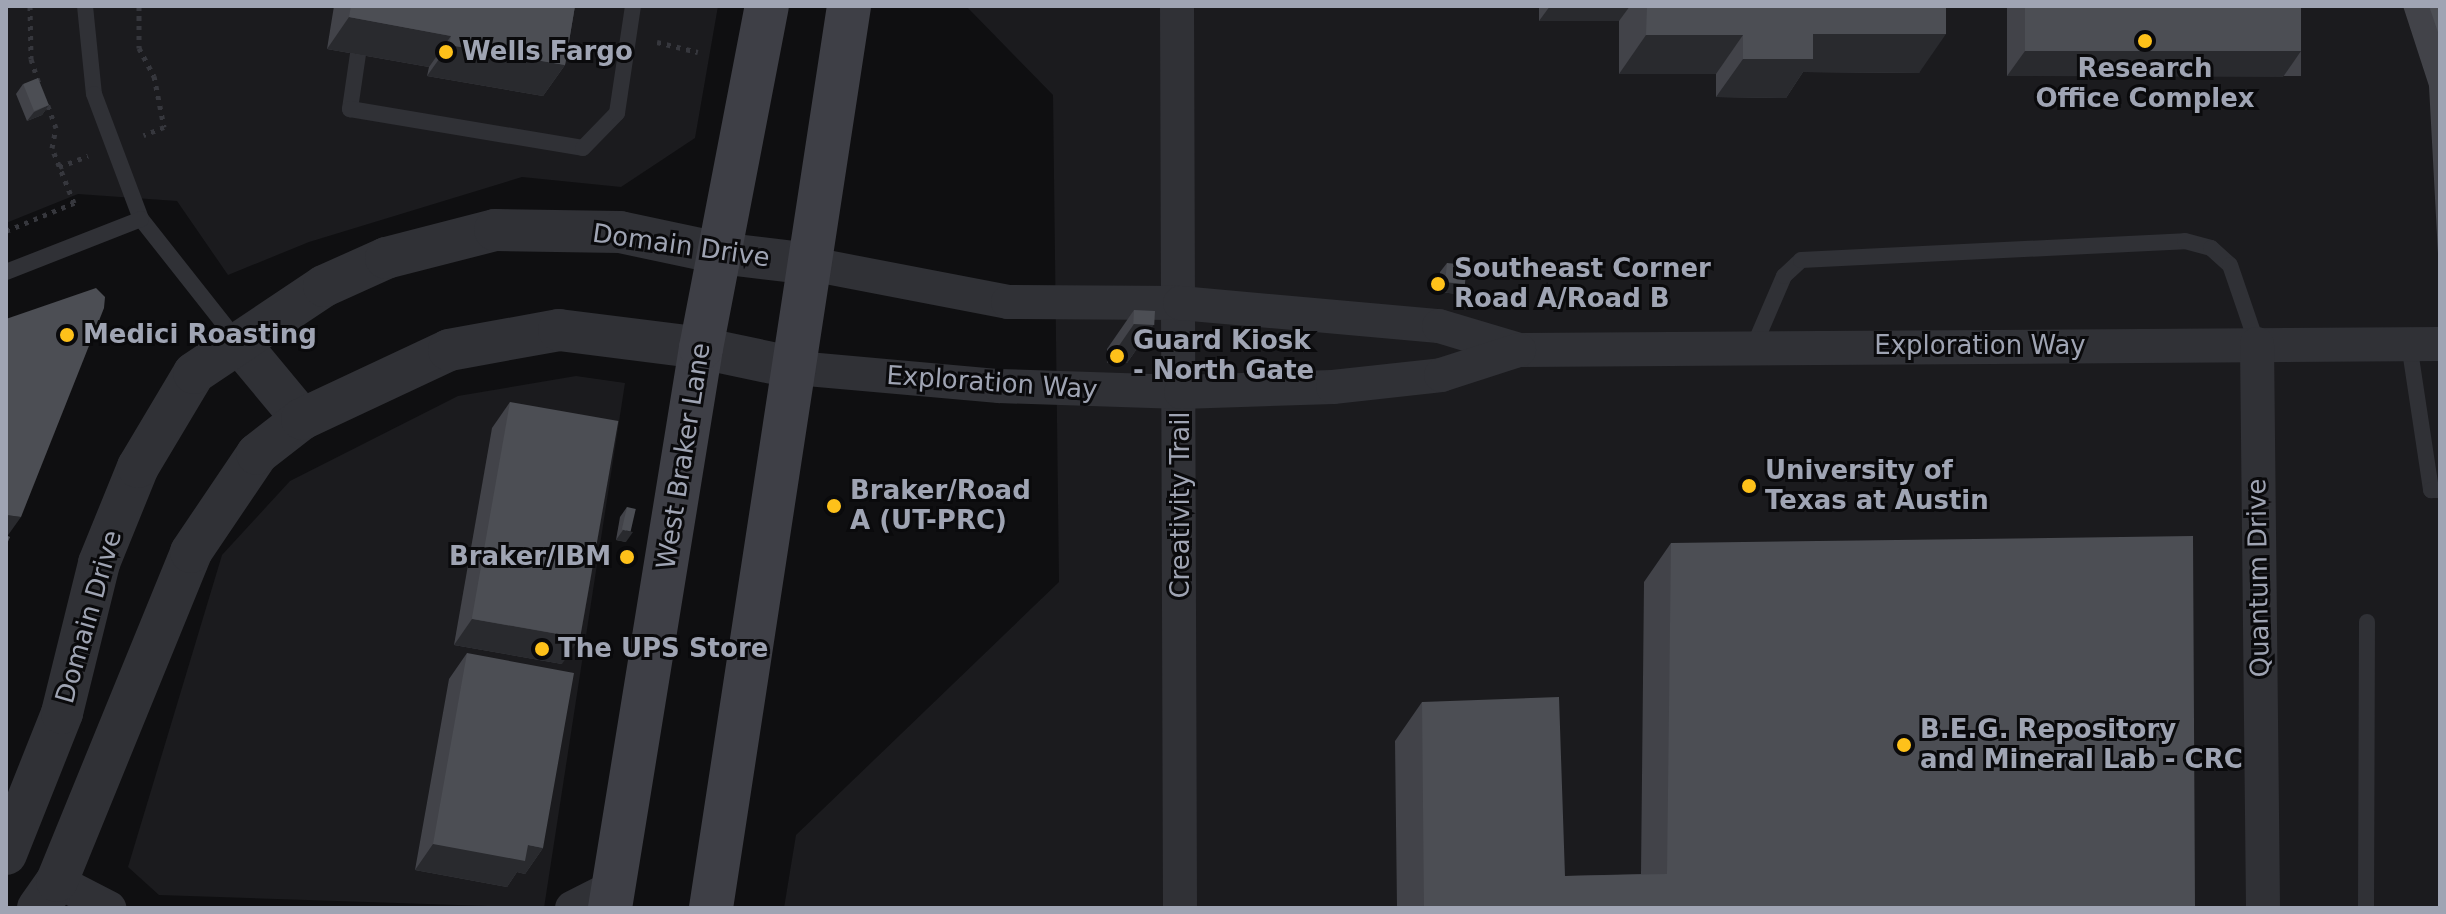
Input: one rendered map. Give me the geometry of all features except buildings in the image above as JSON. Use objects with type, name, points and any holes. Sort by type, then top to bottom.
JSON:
[{"type":"main road","name":"West Braker Lane","points":[[611,898],[701,348],[767,6]]},
{"type":"main road","points":[[711,908],[849,6]]},
{"type":"street","name":"Creativity Trail","points":[[1177,6],[1181,392],[1180,908]]},
{"type":"street","name":"Domain Drive","points":[[6,853],[62,713],[99,563],[138,467],[194,373],[324,286],[386,258],[495,230],[620,232],[719,253],[811,264]]},
{"type":"street","name":"Exploration Way","points":[[811,264],[1008,302],[1180,303],[1439,326],[1519,350],[2424,344]]},
{"type":"street","points":[[47,894],[191,552],[257,454],[302,419],[449,350],[559,330],[701,348],[796,368]]},
{"type":"street","points":[[239,343],[302,419]]},
{"type":"street","name":"Quantum Drive","points":[[2257,344],[2263,908]]},
{"type":"street","name":"Exploration Way","points":[[796,368],[999,386],[1181,392],[1333,387],[1441,375],[1519,350]]},
{"type":"street","points":[[6,853],[47,894],[109,908]]},
{"type":"street","points":[[572,908],[611,898]]},
{"type":"lane","points":[[85,6],[94,94],[141,219],[182,278],[239,343]]},
{"type":"lane","points":[[358,54],[350,109],[583,148],[617,113],[633,6]]},
{"type":"lane","points":[[6,272],[141,219]]},
{"type":"lane","points":[[1753,348],[1784,276],[1801,260],[2185,241],[2211,248],[2230,265],[2257,344]]},
{"type":"lane","points":[[2424,344],[2431,490],[2440,490]]},
{"type":"lane","points":[[2366,908],[2367,622]]},
{"type":"path","points":[[30,6],[31,59],[41,87]]},
{"type":"path","points":[[139,6],[139,48],[154,76],[164,127],[144,135]]},
{"type":"path","points":[[657,42],[698,52]]},
{"type":"path","points":[[6,231],[74,203],[52,148],[56,128],[46,101]]},
{"type":"path","points":[[59,167],[88,156]]},
{"type":"shaded area","points":[[6,6],[718,6],[695,138],[621,187],[522,177],[309,242],[228,275],[177,201],[78,194],[6,223]]},
{"type":"shaded area","name":"University of Texas at Austin","points":[[966,6],[2440,6],[2440,908],[784,908],[796,835],[1059,582],[1053,95]]},
{"type":"shaded area","points":[[576,376],[625,383],[544,908],[159,895],[128,867],[222,555],[290,481],[458,396]]},
{"type":"place","name":"Research Office Complex","points":[[2145,41]]},
{"type":"place","name":"Wells Fargo","points":[[446,52]]},
{"type":"place","name":"Southeast Corner Road A/Road B","points":[[1438,284]]},
{"type":"place","name":"Medici Roasting","points":[[67,335]]},
{"type":"place","name":"Guard Kiosk - North Gate","points":[[1117,356]]},
{"type":"place","name":"University of Texas at Austin","points":[[1749,486]]},
{"type":"place","name":"Braker/Road A (UT-PRC)","points":[[834,506]]},
{"type":"place","name":"Braker/IBM","points":[[627,557]]},
{"type":"place","name":"The UPS Store","points":[[542,649]]},
{"type":"place","name":"B.E.G. Repository and Mineral Lab - CRC","points":[[1904,745]]}]
